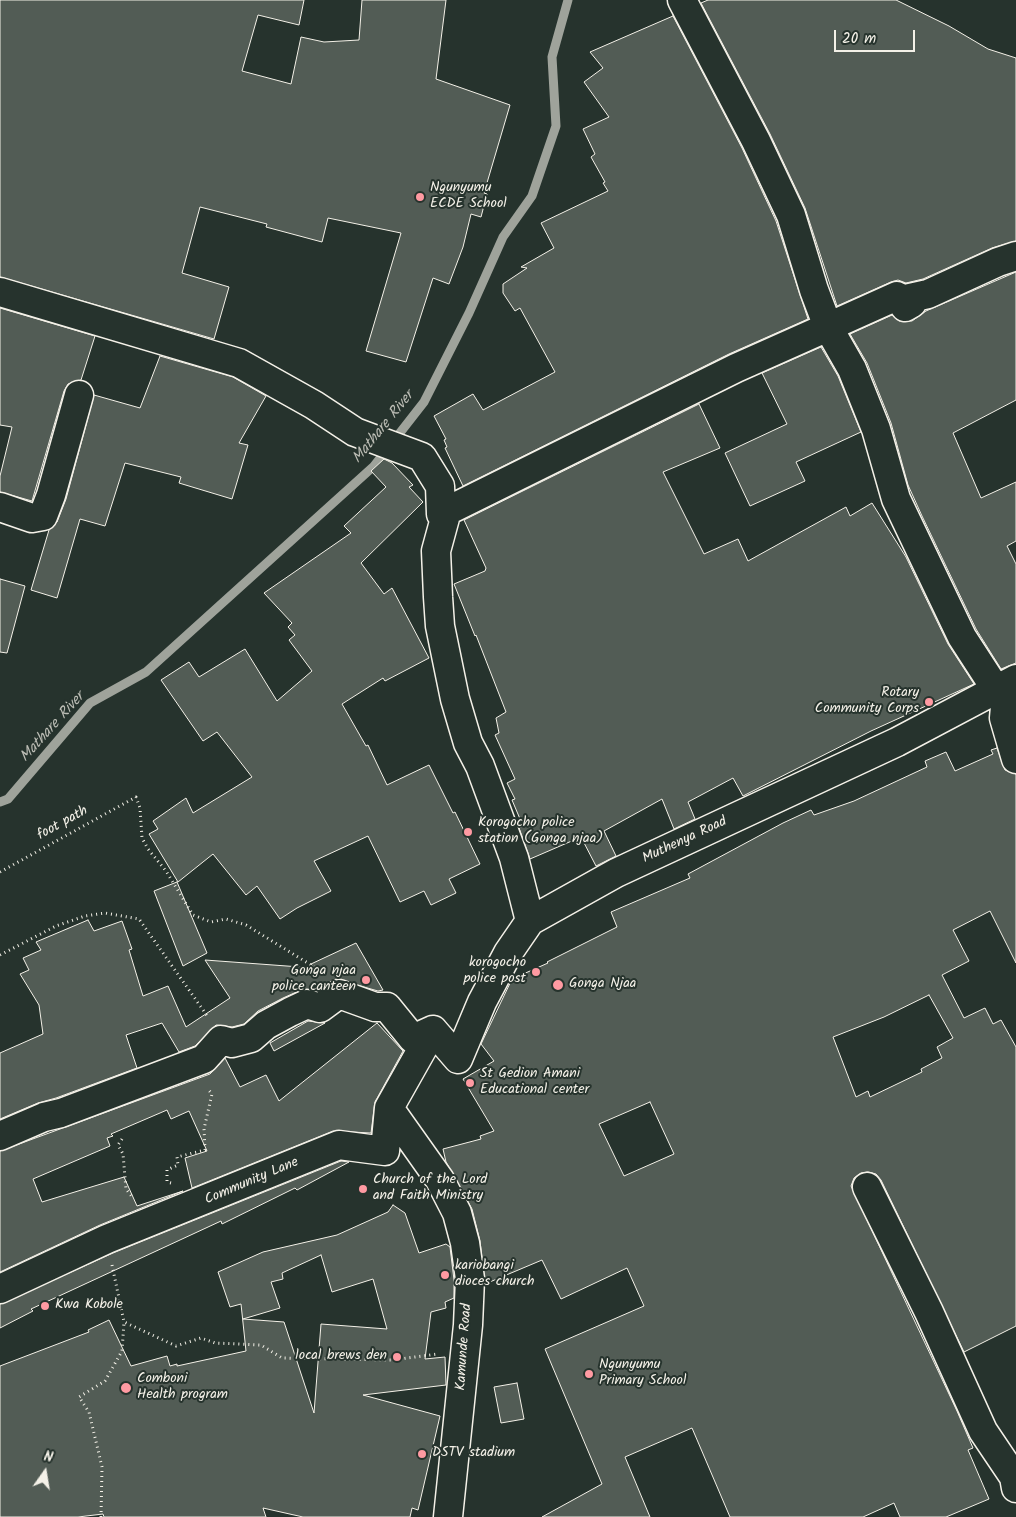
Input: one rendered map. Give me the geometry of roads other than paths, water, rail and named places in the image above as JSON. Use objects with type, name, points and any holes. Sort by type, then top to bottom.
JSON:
[{"type":"street","points":[[682,0],[756,141],[791,215],[814,290],[828,326],[852,369],[876,429],[900,508],[962,637],[1007,685],[1004,718],[1016,759]]},
{"type":"street","points":[[441,514],[736,368],[828,326],[896,296],[905,307],[912,303],[910,298],[928,294],[998,262],[1016,256]]},
{"type":"street","points":[[0,292],[239,363],[314,405],[355,432],[422,457],[440,486],[441,514],[445,518],[436,551],[440,626],[453,690],[468,743],[480,766],[514,858],[530,921]]},
{"type":"street","points":[[0,507],[32,518],[43,516],[51,495],[79,395]]},
{"type":"street","name":"Muthenya Road","points":[[433,1030],[458,1059],[482,1002],[508,953],[530,921],[616,873],[897,742],[1007,685]]},
{"type":"street","points":[[0,1136],[44,1117],[61,1113],[204,1059],[221,1040],[232,1043],[251,1038],[266,1026],[290,1012],[307,1004],[320,1008],[339,994],[375,1007],[387,1007],[413,1039],[433,1030]]},
{"type":"street","name":"Community Lane","points":[[0,1289],[107,1240],[339,1145],[378,1148],[385,1151],[389,1108],[433,1030]]},
{"type":"street","name":"Kamunde Road","points":[[389,1108],[440,1180],[457,1213],[465,1243],[470,1279],[468,1325],[448,1517]]},
{"type":"street","points":[[867,1187],[929,1312],[983,1430],[1014,1477],[1016,1488]]},
{"type":"waterway","name":"Mathare River","points":[[0,802],[8,799],[90,703],[146,672],[374,466],[424,402],[469,313],[503,237],[532,196],[556,126],[552,57],[568,0]]},
{"type":"place","name":"Ngunyumu ECDE School","points":[[420,197]]},
{"type":"place","name":"Rotary Community Corps","points":[[929,702]]},
{"type":"place","name":"Korogocho police station (Gonga njaa)","points":[[468,832]]},
{"type":"place","name":"korogocho police post","points":[[536,972]]},
{"type":"place","name":"Gonga njaa police canteen","points":[[366,980]]},
{"type":"place","name":"Gonga Njaa","points":[[558,985]]},
{"type":"place","name":"St Gedion Amani Educational center","points":[[470,1083]]},
{"type":"place","name":"Church of the Lord and Faith Ministry","points":[[363,1189]]},
{"type":"place","name":"kariobangi dioces church","points":[[445,1275]]},
{"type":"place","name":"Kwa Kobole","points":[[45,1306]]},
{"type":"place","name":"local brews den","points":[[397,1357]]},
{"type":"place","name":"Ngunyumu Primary School","points":[[589,1374]]},
{"type":"place","name":"Comboni Health program","points":[[126,1388]]},
{"type":"place","name":"DSTV stadium","points":[[422,1454]]}]
